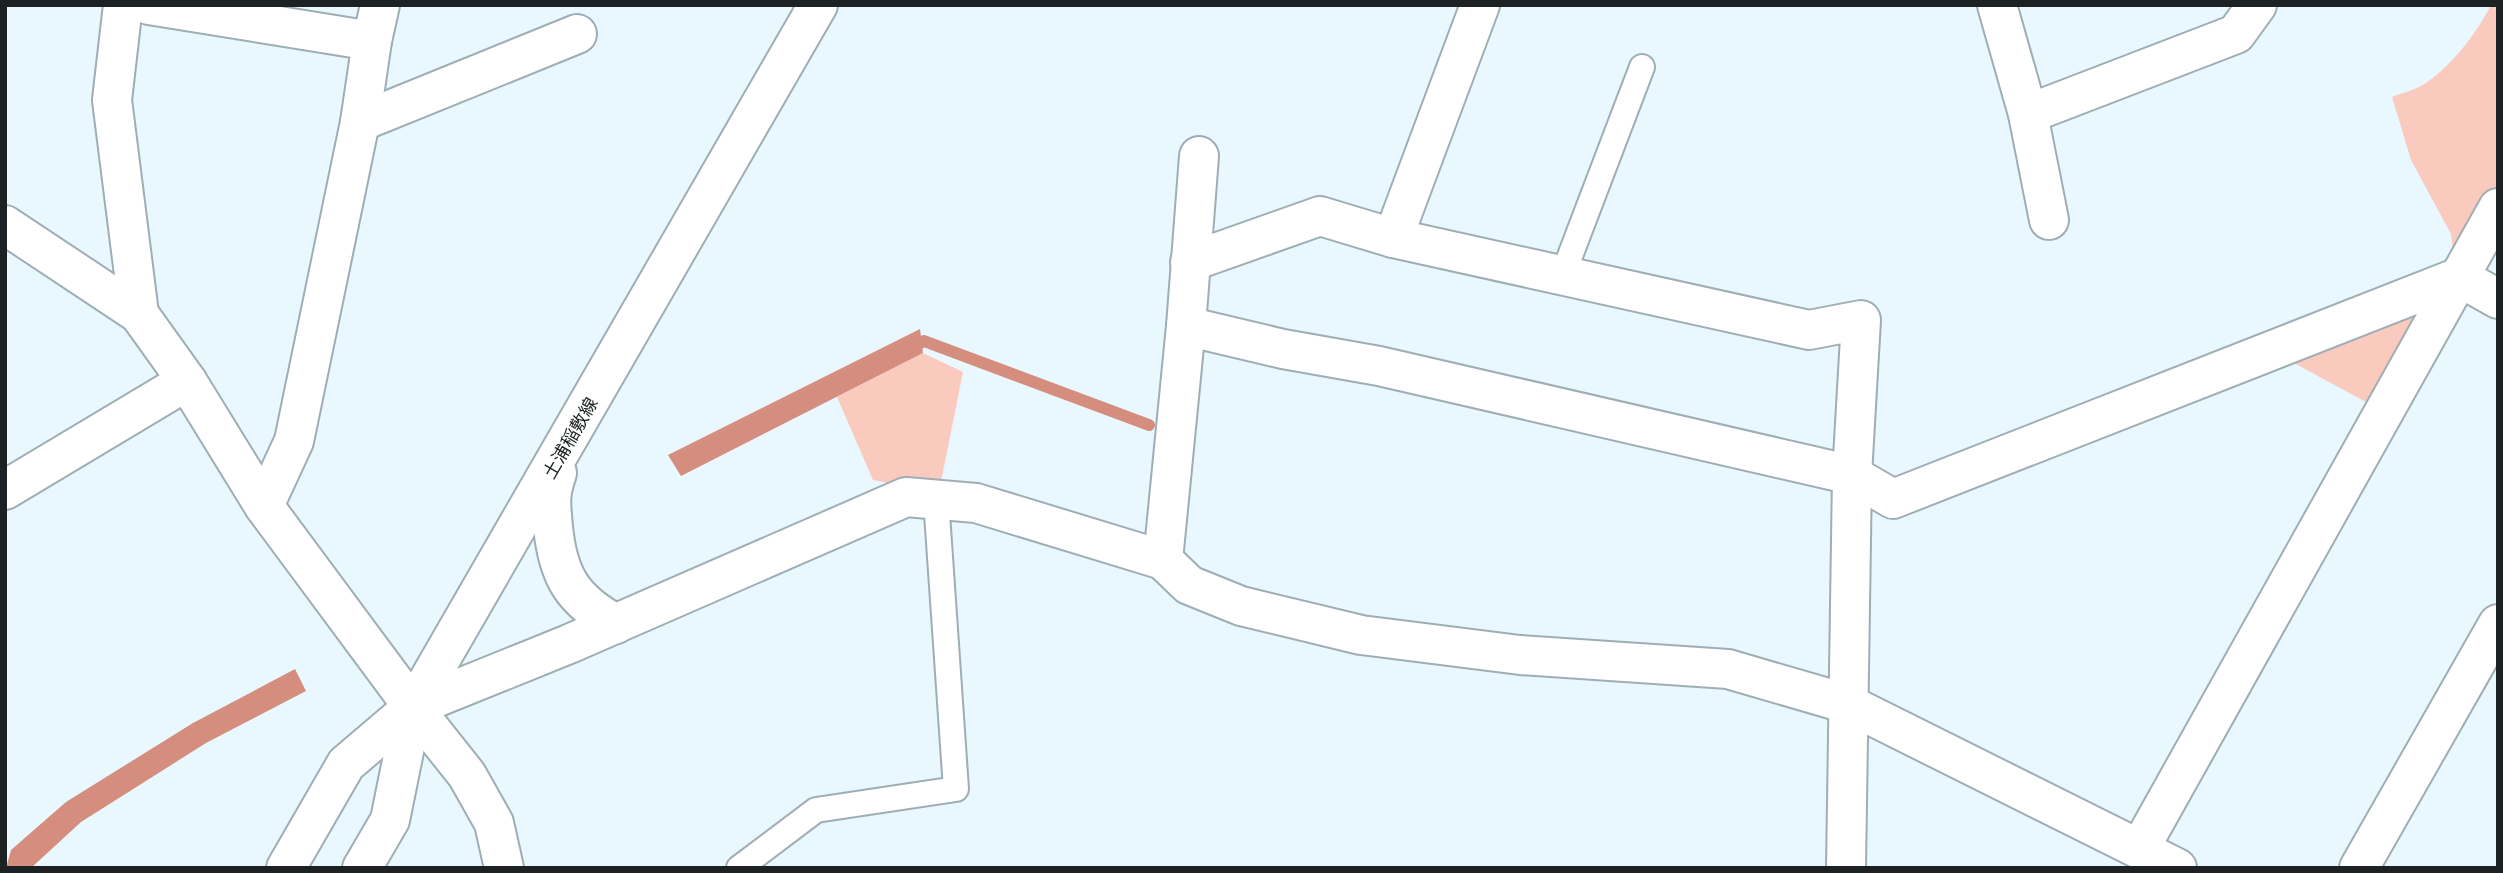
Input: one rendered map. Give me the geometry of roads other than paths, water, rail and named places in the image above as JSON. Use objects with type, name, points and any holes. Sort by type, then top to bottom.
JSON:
[{"type":"street","points":[[123,5],[112,100],[139,314]]},
{"type":"street","points":[[149,5],[376,23],[360,122],[294,441],[264,506]]},
{"type":"street","name":"土浦稲敷線","points":[[413,707],[818,5]]},
{"type":"street","points":[[1393,238],[1480,5]]},
{"type":"street","points":[[1997,5],[2028,114],[2049,220]]},
{"type":"street","points":[[2028,114],[2236,34],[2257,5]]},
{"type":"street","points":[[360,122],[577,34]]},
{"type":"street","points":[[1163,559],[1186,326],[1199,156]]},
{"type":"street","points":[[2140,848],[2498,208]]},
{"type":"street","points":[[1190,261],[1320,216],[1393,238],[1809,330],[1861,320],[1852,475],[1846,868]]},
{"type":"street","points":[[5,225],[139,314],[187,381],[264,506],[413,707],[467,775],[494,823],[504,868]]},
{"type":"street","points":[[1186,326],[1283,349],[1379,366],[1852,475],[1893,499],[2459,277]]},
{"type":"street","points":[[2459,277],[2498,299]]},
{"type":"street","points":[[5,490],[187,381]]},
{"type":"street","points":[[565,447],[550,494],[556,555],[566,580],[577,596],[598,614],[616,624]]},
{"type":"street","points":[[286,868],[346,764],[413,707],[616,624],[906,497],[975,502],[1163,559],[1189,584],[1241,606],[1362,635],[1520,655],[1728,669],[1848,704],[2177,868]]},
{"type":"street","points":[[2359,868],[2498,624]]},
{"type":"street","points":[[362,868],[390,820],[413,707]]},
{"type":"lane","points":[[1562,277],[1642,67]]},
{"type":"lane","points":[[739,868],[816,810],[956,789],[936,499]]},
{"type":"waterway","points":[[909,349],[924,341],[1149,425]]}]
